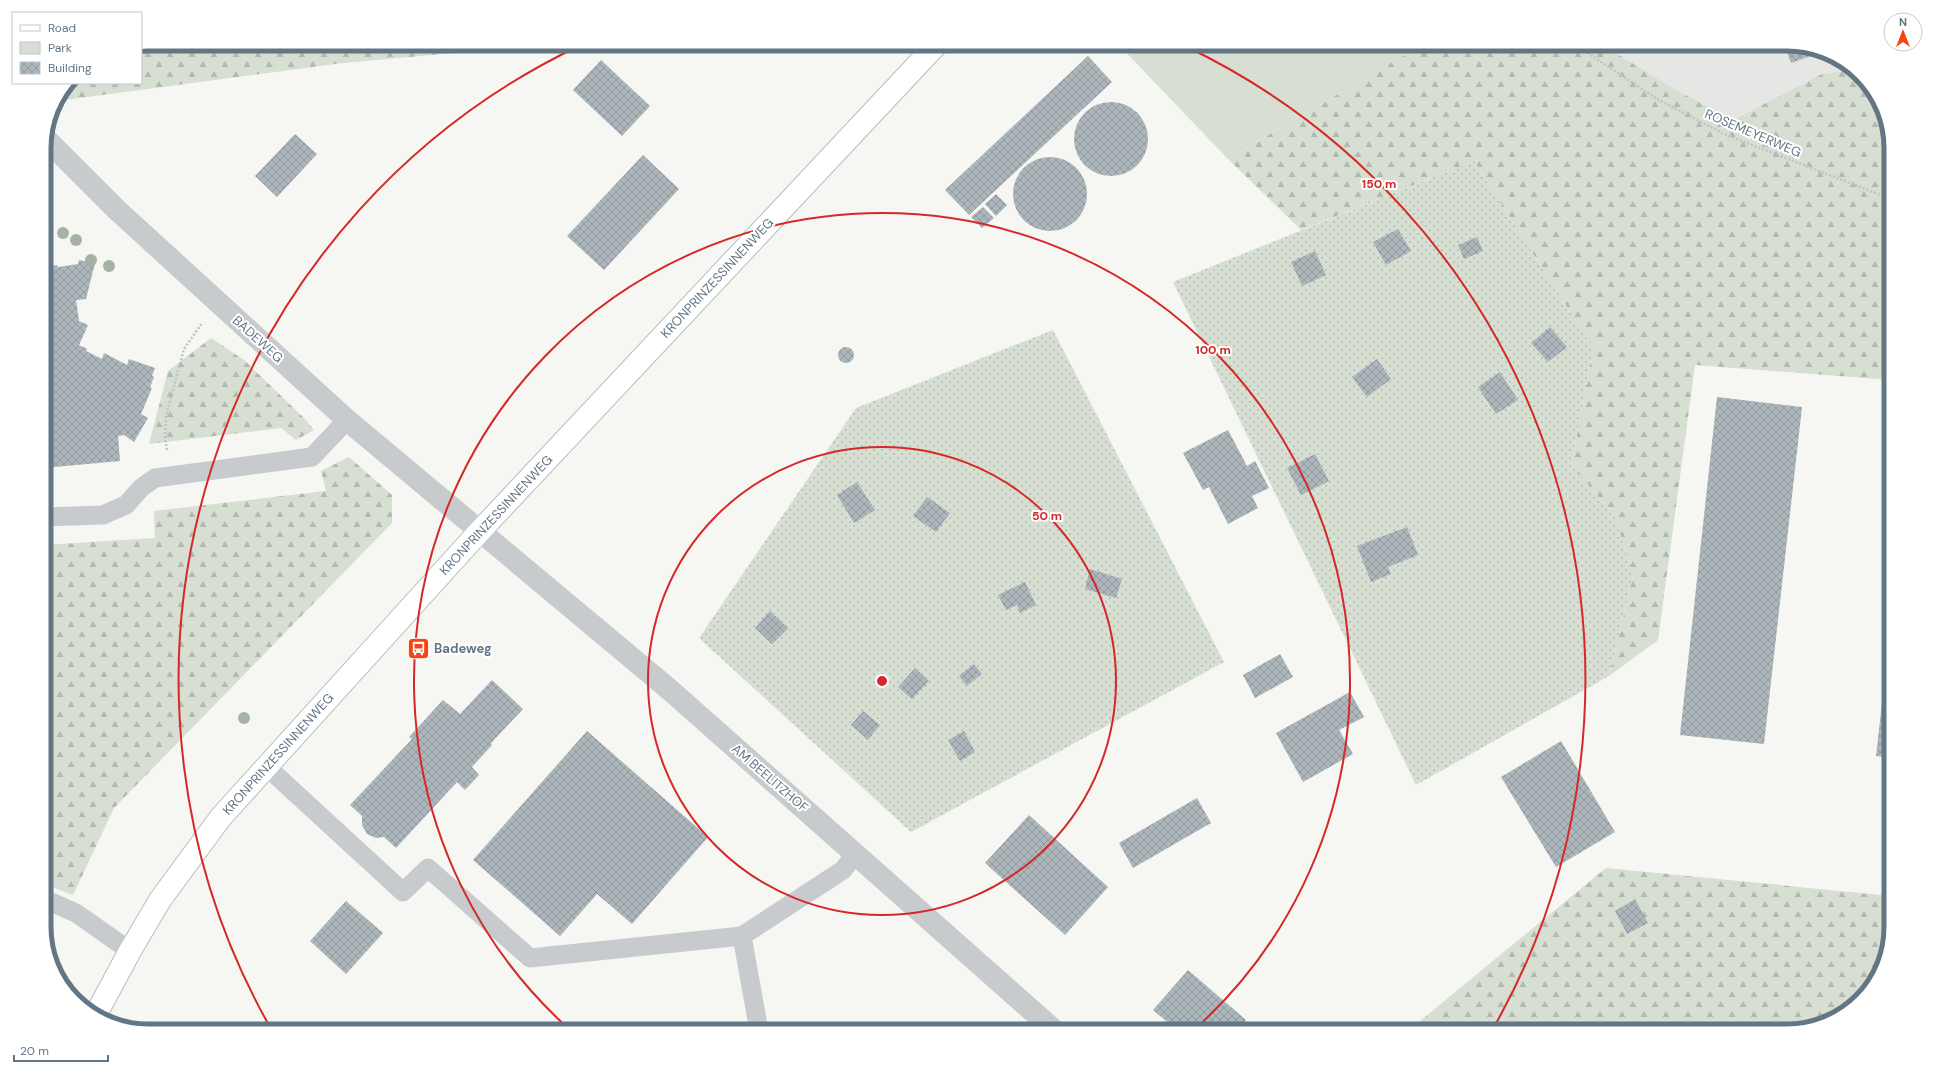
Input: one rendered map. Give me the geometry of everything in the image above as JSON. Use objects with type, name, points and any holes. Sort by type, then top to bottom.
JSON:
[{"type":"main road","name":"KRONPRINZESSINNENWEG","points":[[99,1011],[130,951],[160,900],[221,817],[479,532],[930,51]]},
{"type":"street","name":"BADEWEG","points":[[51,144],[117,210],[347,420],[479,532]]},
{"type":"street","name":"AM BEELITZHOF","points":[[479,532],[546,585],[670,690],[856,853],[1047,1024]]},
{"type":"lane","points":[[51,517],[104,514],[126,505],[141,488],[155,478],[312,457],[347,420]]},
{"type":"lane","points":[[267,767],[403,892],[428,868],[530,958],[742,936],[843,870],[856,853]]},
{"type":"lane","points":[[51,902],[76,913],[130,951]]},
{"type":"lane","points":[[742,936],[758,1024]]},
{"type":"path","name":"ROSEMEYERWEG","points":[[1585,51],[1657,99],[1724,134],[1884,196]]},
{"type":"path","points":[[172,476],[165,437],[166,416],[184,349],[209,312],[220,304]]},
{"type":"shaded area","points":[[1612,51],[1799,52],[1818,56],[1830,61],[1846,71],[1822,74],[1733,120],[1678,91]]},
{"type":"green space","points":[[477,51],[343,63],[64,100],[75,84],[142,84],[142,52]]},
{"type":"green space","points":[[1125,51],[1411,51],[1228,159]]},
{"type":"green space","points":[[1411,51],[1612,51],[1678,91],[1733,120],[1822,74],[1846,71],[1860,84],[1874,105],[1879,117],[1884,142],[1884,379],[1695,365],[1658,640],[1609,676],[1633,575],[1614,514],[1571,466],[1593,348],[1474,161],[1301,230],[1228,159]]},
{"type":"green space","points":[[1474,161],[1593,348],[1571,466],[1614,514],[1633,575],[1609,676],[1416,785],[1173,282]]},
{"type":"green space","points":[[1053,330],[1224,662],[911,832],[699,638],[856,408]]},
{"type":"green space","points":[[211,338],[244,360],[305,419],[314,430],[296,440],[281,428],[149,444],[168,371]]},
{"type":"green space","points":[[349,457],[392,495],[392,523],[114,808],[73,895],[51,887],[51,545],[155,538],[154,511],[326,491],[321,471]]},
{"type":"green space","points":[[1606,868],[1884,895],[1883,939],[1881,952],[1874,970],[1868,981],[1851,1000],[1841,1008],[1818,1019],[1793,1024],[1417,1024]]},
{"type":"building","points":[[1787,51],[1814,55],[1791,63]]},
{"type":"building","points":[[1088,56],[1112,82],[969,215],[945,190]]},
{"type":"building","points":[[601,60],[650,106],[622,136],[573,90]]},
{"type":"building","points":[[1111,102],[1132,108],[1142,118],[1148,139],[1142,160],[1132,170],[1111,176],[1090,170],[1080,160],[1074,139],[1080,118],[1090,108]]},
{"type":"building","points":[[295,134],[317,154],[277,197],[255,176]]},
{"type":"building","points":[[643,155],[679,189],[604,270],[567,236]]},
{"type":"building","points":[[1050,157],[1071,163],[1081,173],[1087,194],[1081,215],[1071,225],[1050,231],[1029,225],[1019,215],[1013,194],[1019,173],[1029,163]]},
{"type":"building","points":[[996,194],[1007,205],[996,216],[985,204]]},
{"type":"building","points":[[983,207],[994,218],[982,228],[971,217]]},
{"type":"building","points":[[1398,229],[1411,251],[1386,265],[1373,242]]},
{"type":"building","points":[[1477,237],[1483,251],[1464,259],[1458,245]]},
{"type":"building","points":[[1315,251],[1326,275],[1302,286],[1291,262]]},
{"type":"building","points":[[79,260],[95,263],[86,299],[76,300],[79,321],[88,325],[79,345],[87,349],[86,351],[102,359],[104,353],[127,365],[129,359],[155,368],[152,376],[154,377],[150,387],[152,388],[141,414],[148,418],[134,442],[124,435],[118,436],[120,461],[51,467],[51,266],[57,265],[58,267],[78,264]]},
{"type":"building","points":[[1550,327],[1567,347],[1548,362],[1531,343]]},
{"type":"building","points":[[846,347],[853,352],[854,355],[849,362],[846,363],[839,358],[838,355],[843,348]]},
{"type":"building","points":[[1377,359],[1391,379],[1367,397],[1352,377]]},
{"type":"building","points":[[1500,372],[1518,400],[1496,414],[1478,387]]},
{"type":"building","points":[[1717,397],[1802,407],[1764,744],[1680,735]]},
{"type":"building","points":[[1228,430],[1247,466],[1255,461],[1269,488],[1252,496],[1258,508],[1228,524],[1209,487],[1203,490],[1183,453]]},
{"type":"building","points":[[1315,454],[1329,481],[1301,495],[1287,468]]},
{"type":"building","points":[[857,482],[875,510],[854,523],[837,495]]},
{"type":"building","points":[[927,497],[950,513],[936,532],[913,516]]},
{"type":"building","points":[[1407,527],[1418,555],[1388,567],[1391,574],[1371,582],[1357,546]]},
{"type":"building","points":[[1090,569],[1122,579],[1116,598],[1085,589]]},
{"type":"building","points":[[1025,582],[1036,605],[1020,613],[1017,605],[1006,610],[998,595]]},
{"type":"building","points":[[770,611],[788,628],[772,644],[755,628]]},
{"type":"building","points":[[1280,654],[1293,677],[1255,698],[1243,675]]},
{"type":"building","points":[[974,664],[982,674],[967,686],[959,676]]},
{"type":"building","points":[[915,668],[929,681],[912,699],[898,687]]},
{"type":"building","points":[[492,680],[523,709],[491,743],[492,745],[472,767],[479,775],[465,790],[457,782],[396,848],[384,837],[376,838],[367,834],[362,825],[362,816],[350,805],[412,739],[409,737],[443,700],[460,714]]},
{"type":"building","points":[[1884,685],[1884,757],[1876,756]]},
{"type":"building","points":[[1350,692],[1364,717],[1339,730],[1353,754],[1303,782],[1276,733]]},
{"type":"building","points":[[863,711],[880,725],[868,740],[851,725]]},
{"type":"building","points":[[587,731],[708,837],[632,924],[597,894],[560,936],[473,860]]},
{"type":"building","points":[[964,731],[975,752],[960,761],[948,740]]},
{"type":"building","points":[[1561,741],[1615,832],[1556,867],[1501,777]]},
{"type":"building","points":[[1197,798],[1211,823],[1133,868],[1119,843]]},
{"type":"building","points":[[1029,815],[1108,887],[1065,935],[985,863]]},
{"type":"building","points":[[1635,899],[1648,923],[1627,934],[1615,911]]},
{"type":"building","points":[[346,901],[383,933],[346,974],[310,941]]},
{"type":"building","points":[[1188,970],[1246,1020],[1243,1024],[1170,1024],[1153,1010]]},
{"type":"place","name":"Badeweg","points":[[418,648]]}]
